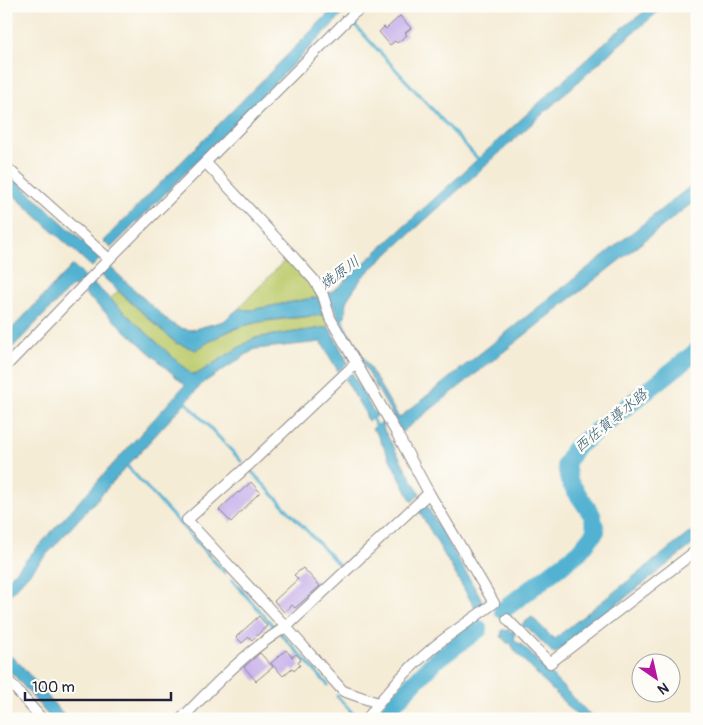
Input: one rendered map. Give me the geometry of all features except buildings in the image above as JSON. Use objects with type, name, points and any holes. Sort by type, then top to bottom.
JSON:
[{"type":"street","points":[[345,6],[353,14]]},
{"type":"street","points":[[6,366],[109,259],[353,14],[364,6]]},
{"type":"street","points":[[206,163],[314,280],[325,299],[349,369],[396,432],[423,499],[494,603],[435,646],[414,664],[378,703],[367,719]]},
{"type":"street","points":[[6,167],[109,259]]},
{"type":"street","points":[[349,369],[251,463],[187,520],[286,626],[342,691],[378,703]]},
{"type":"street","points":[[181,719],[240,660],[286,626],[423,499]]},
{"type":"street","points":[[507,619],[550,663],[697,550]]},
{"type":"street","points":[[6,678],[42,719]]},
{"type":"green space","points":[[287,258],[311,284],[318,297],[251,310],[238,309]]},
{"type":"green space","points":[[118,291],[176,343],[217,337],[234,329],[258,322],[324,315],[329,327],[254,338],[197,374],[191,374],[110,299]]},
{"type":"water","points":[[336,6],[346,11],[111,248],[103,241]]},
{"type":"water","points":[[652,6],[665,6],[620,44],[362,277],[346,302],[345,315],[340,321],[327,294],[337,288],[612,36]]},
{"type":"water","points":[[6,171],[101,258],[92,267],[6,188]]},
{"type":"water","points":[[697,181],[697,199],[402,432],[347,335],[350,334],[399,418]]},
{"type":"water","points":[[73,265],[85,277],[76,287],[72,286],[6,354],[6,335]]},
{"type":"water","points":[[109,266],[167,320],[179,328],[191,330],[224,321],[238,309],[251,310],[318,297],[324,315],[279,319],[245,325],[224,333],[196,350],[176,343],[101,275]]},
{"type":"water","points":[[93,283],[191,374],[197,374],[254,338],[329,327],[348,363],[338,371],[321,342],[255,349],[203,383],[6,599],[6,582],[185,385],[84,293]]},
{"type":"water","points":[[352,373],[371,408],[378,415],[368,421],[345,379]]},
{"type":"water","points":[[382,422],[384,430],[420,494],[412,502],[377,434],[372,429]]},
{"type":"water","points":[[425,503],[483,602],[475,608],[418,509]]},
{"type":"water","points":[[697,527],[697,541],[554,654],[527,627],[524,628],[521,625],[532,617],[554,639]]},
{"type":"water","points":[[504,629],[516,632],[514,639],[516,642],[522,645],[594,719],[580,719],[515,651],[510,642],[508,644],[501,636],[501,632]]},
{"type":"water","points":[[6,652],[20,664],[67,719],[51,719],[6,668]]},
{"type":"waterway","points":[[354,24],[479,160]]},
{"type":"waterway","points":[[342,320],[348,335]]},
{"type":"waterway","name":"西佐賀導水路","points":[[503,610],[579,552],[596,531],[592,515],[569,481],[566,464],[575,448],[697,351]]},
{"type":"waterway","points":[[186,402],[242,462]]},
{"type":"waterway","points":[[370,415],[378,429]]},
{"type":"waterway","points":[[127,466],[225,573]]},
{"type":"waterway","points":[[250,470],[340,566]]},
{"type":"waterway","points":[[232,580],[274,627]]},
{"type":"waterway","name":"西佐賀導水路","points":[[382,719],[396,701],[435,661],[479,629]]},
{"type":"waterway","points":[[281,634],[328,685]]},
{"type":"waterway","points":[[337,696],[358,719]]},
{"type":"water label","name":"焼原川","points":[[340,273]]}]
